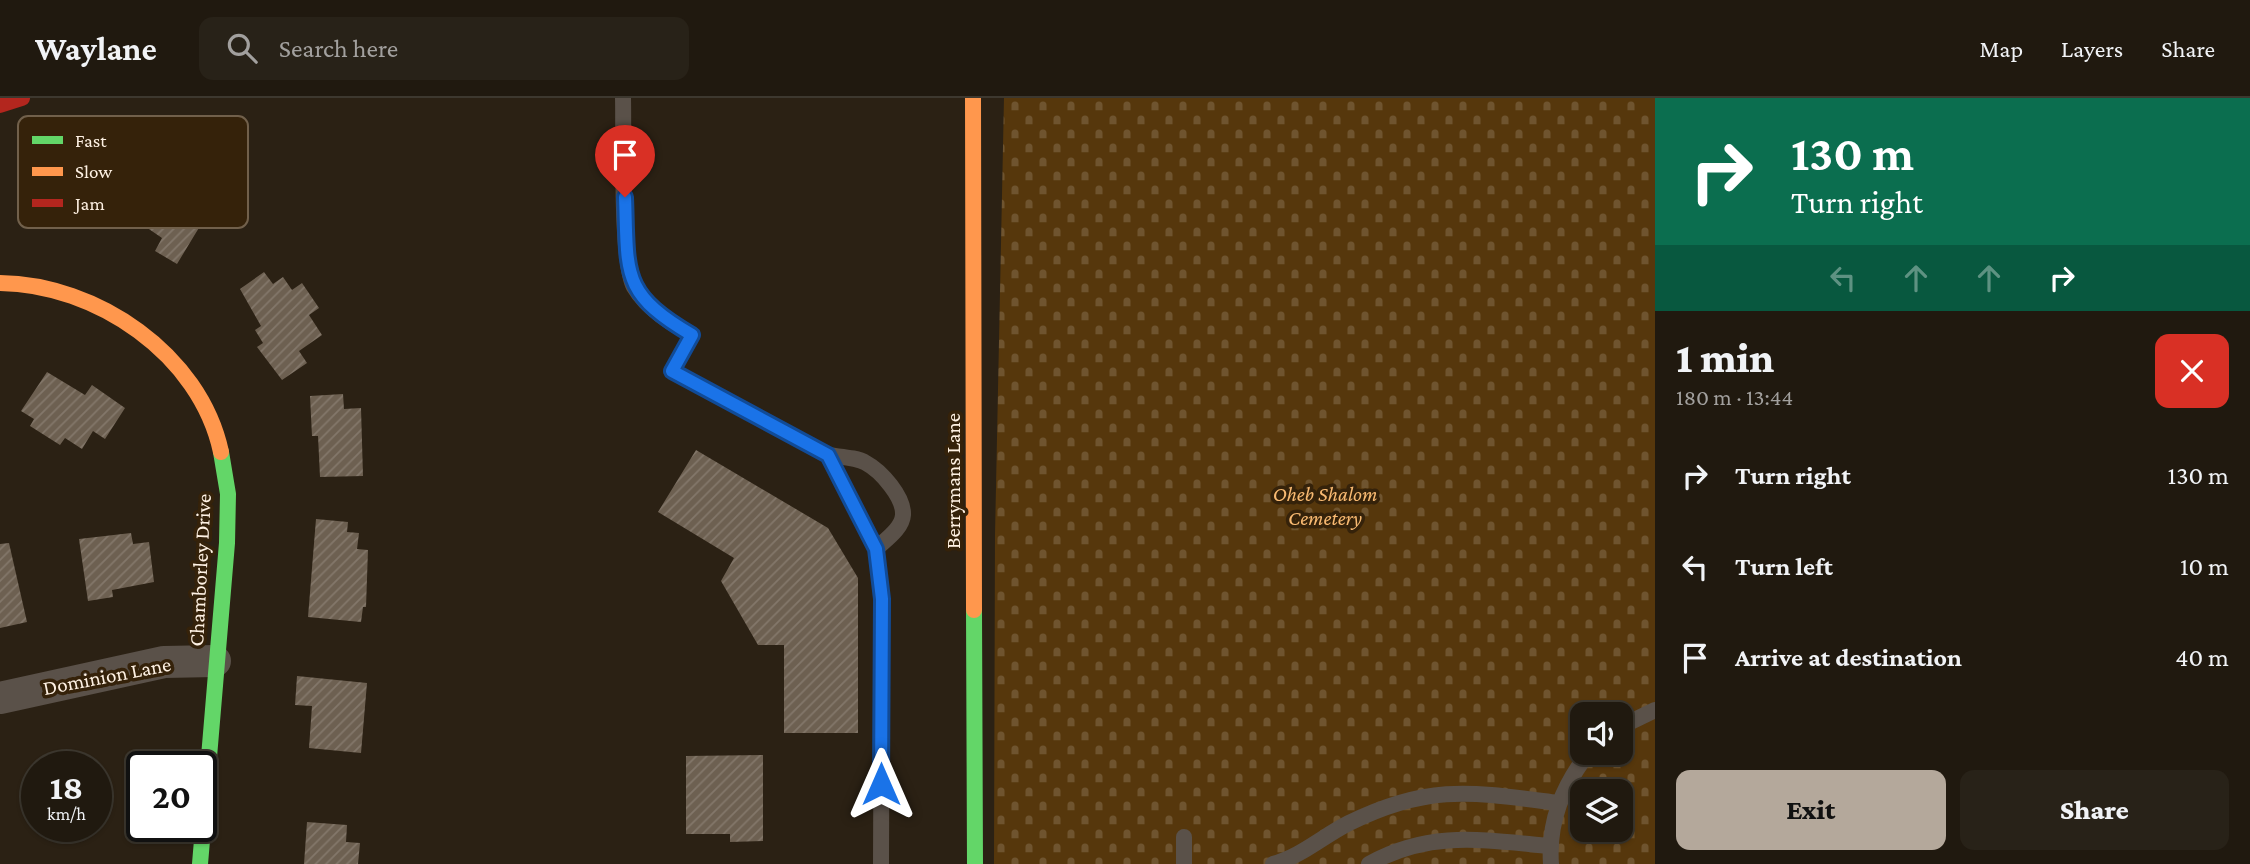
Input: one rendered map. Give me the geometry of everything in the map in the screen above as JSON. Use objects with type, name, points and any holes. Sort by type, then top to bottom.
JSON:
[{"type":"street","points":[[0,105],[22,98]]},
{"type":"street","name":"Berrymans Lane","points":[[973,98],[975,864]]},
{"type":"street","name":"Chamborley Drive","points":[[0,283],[50,287],[84,298],[118,317],[165,355],[207,413],[220,445],[228,516],[200,864]]},
{"type":"street","name":"Dominion Lane","points":[[0,698],[164,662],[215,661]]},
{"type":"lane","points":[[623,98],[627,246],[634,286],[667,321],[692,335],[672,371],[828,455],[864,462],[878,471],[900,499],[903,516],[898,527],[876,549]]},
{"type":"lane","points":[[828,455],[876,549],[881,587],[881,864]]},
{"type":"lane","points":[[1633,721],[1655,710]]},
{"type":"lane","points":[[1551,864],[1550,846],[1558,803],[1579,765]]},
{"type":"lane","points":[[1273,864],[1296,856],[1345,825],[1383,807],[1426,795],[1468,792],[1558,803]]},
{"type":"lane","points":[[1184,837],[1184,864]]},
{"type":"lane","points":[[1368,864],[1402,848],[1433,839],[1467,838],[1550,846]]},
{"type":"lane","points":[[975,864],[990,864]]},
{"type":"green space","name":"Oheb Shalom Cemetery","points":[[1004,98],[1655,98],[1655,864],[994,864],[995,536]]},
{"type":"building","points":[[147,228],[199,228],[177,264],[155,251],[162,238]]},
{"type":"building","points":[[264,272],[273,284],[283,277],[292,290],[302,283],[319,308],[309,315],[322,335],[299,351],[307,363],[282,380],[257,347],[263,343],[255,330],[261,326],[240,289]]},
{"type":"building","points":[[47,372],[85,395],[92,385],[125,408],[105,439],[93,431],[82,449],[65,438],[60,445],[30,426],[34,419],[21,411]]},
{"type":"building","points":[[343,394],[344,409],[361,408],[363,476],[320,477],[318,436],[312,436],[310,396]]},
{"type":"building","points":[[696,450],[828,528],[858,578],[858,733],[784,733],[784,645],[758,645],[721,581],[734,558],[658,512]]},
{"type":"building","points":[[316,519],[348,522],[347,532],[359,533],[357,549],[368,550],[366,607],[363,607],[361,622],[308,617]]},
{"type":"building","points":[[131,533],[133,544],[149,542],[154,582],[112,590],[113,597],[88,601],[79,539]]},
{"type":"building","points":[[9,543],[27,622],[0,628],[0,544]]},
{"type":"building","points":[[297,676],[367,683],[361,753],[309,748],[312,706],[295,705]]},
{"type":"building","points":[[763,755],[763,841],[730,842],[730,834],[686,834],[686,756]]},
{"type":"building","points":[[307,822],[347,825],[346,842],[360,843],[358,864],[304,864]]},
{"type":"traffic: fast","points":[[200,864],[227,543],[228,494],[221,452]]},
{"type":"traffic: fast","points":[[974,610],[975,864]]},
{"type":"traffic: slow","points":[[973,98],[974,610]]},
{"type":"traffic: slow","points":[[0,283],[36,287],[72,296],[107,311],[139,331],[167,356],[191,384],[209,417],[221,452]]},
{"type":"traffic: jam","points":[[0,105],[22,98]]},
{"type":"route","points":[[625,197],[629,271],[634,286],[647,303],[667,321],[692,335],[672,371],[828,455],[876,549],[882,599],[881,784]]}]
